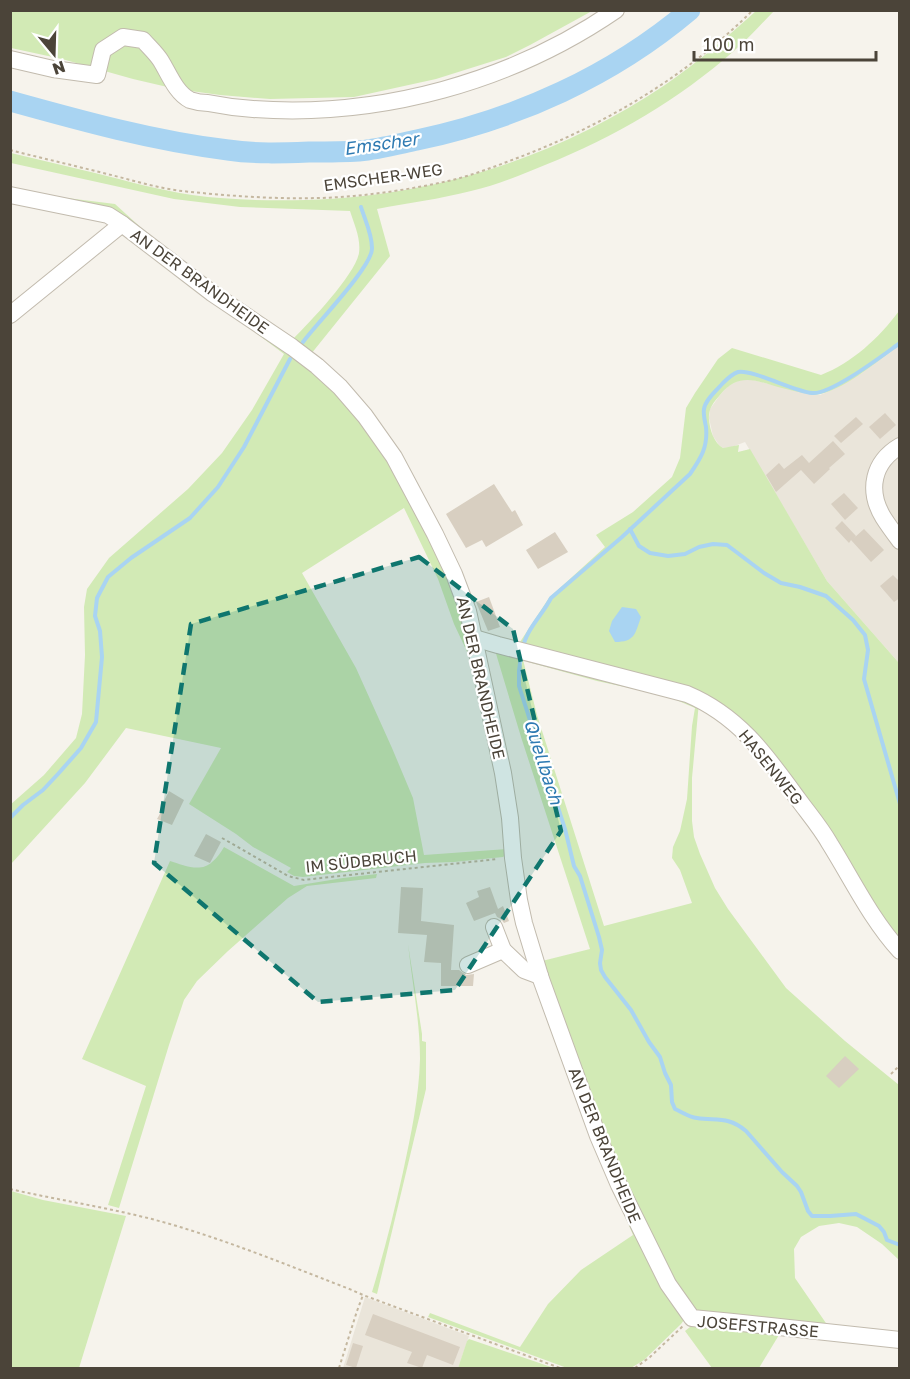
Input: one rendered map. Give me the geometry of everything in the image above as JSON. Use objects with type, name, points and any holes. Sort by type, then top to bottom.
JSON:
[{"type":"street","points":[[10,60],[97,75],[103,50],[123,37],[143,40],[159,59],[182,95],[192,101],[237,108],[279,111],[317,110],[396,100],[456,87],[514,66],[557,46],[616,10]]},
{"type":"street","name":"AN DER BRANDHEIDE","points":[[10,195],[108,215],[122,224],[212,293],[317,366],[340,387],[365,416],[394,457],[454,574],[468,611],[503,773],[519,900],[540,976],[598,1136],[619,1185],[668,1284],[692,1318]]},
{"type":"street","points":[[10,315],[122,224]]},
{"type":"street","points":[[900,446],[879,464],[874,482],[875,500],[882,515],[900,541]]},
{"type":"street","name":"HASENWEG","points":[[474,638],[687,694],[717,709],[746,732],[781,775],[829,842],[879,926],[900,951]]},
{"type":"street","points":[[494,927],[503,950],[524,970],[540,976]]},
{"type":"street","points":[[468,964],[503,950]]},
{"type":"street","name":"JOSEFSTRASSE","points":[[692,1318],[900,1340]]},
{"type":"path","name":"EMSCHER-WEG","points":[[10,150],[141,183],[180,190],[260,198],[354,196],[448,181],[549,146],[604,119],[672,79],[753,10]]},
{"type":"path","name":"IM SÜDBRUCH","points":[[222,838],[288,876],[304,880],[513,858]]},
{"type":"path","points":[[891,1074],[900,1065]]},
{"type":"path","points":[[10,1189],[126,1213],[246,1248],[363,1295],[560,1368]]},
{"type":"path","points":[[339,1368],[363,1295]]},
{"type":"path","name":"JOSEFSTRASSE","points":[[635,1368],[692,1318]]},
{"type":"highlighted area","points":[[419,557],[513,629],[561,831],[455,990],[318,1002],[154,863],[191,624]]},
{"type":"shaded area","points":[[899,345],[899,663],[827,581],[745,442],[723,448],[713,436],[709,418],[710,409],[720,395],[728,386],[740,380],[753,380],[820,395],[862,373]]},
{"type":"shaded area","points":[[365,1297],[469,1336],[458,1368],[343,1368]]},
{"type":"green space","points":[[11,11],[592,11],[506,57],[436,79],[354,97],[270,99],[176,89],[11,48]]},
{"type":"green space","points":[[756,11],[774,11],[740,45],[691,85],[621,129],[571,154],[499,183],[436,199],[377,209],[390,256],[311,354],[369,416],[204,284],[67,198],[115,204],[148,234],[233,300],[293,339],[331,298],[356,262],[359,242],[350,211],[240,207],[174,199],[11,163],[11,153],[167,191],[234,199],[306,200],[402,191],[493,168],[581,133],[624,111],[665,85],[689,68]]},
{"type":"green space","points":[[122,233],[301,357],[371,429],[456,588],[501,777],[508,853],[503,857],[303,877],[294,876],[287,872],[291,868],[253,847],[189,804],[221,748],[126,728],[85,783],[11,864],[10,805],[44,775],[76,738],[82,714],[85,655],[84,607],[87,589],[109,558],[188,489],[222,453],[252,410],[284,354]],"holes":[[[404,508],[438,579],[454,624],[470,658],[502,795],[507,849],[424,855],[413,798],[392,748],[356,668],[302,573]]]},
{"type":"green space","points":[[899,311],[899,345],[847,383],[825,393],[814,395],[754,381],[740,381],[733,383],[720,395],[712,406],[709,416],[711,432],[720,446],[723,448],[739,445],[738,452],[750,449],[827,581],[899,663],[899,947],[726,712],[518,645],[549,598],[605,547],[596,535],[633,512],[672,477],[680,458],[686,408],[718,359],[732,348],[821,375],[843,364],[864,349]]},
{"type":"green space","points":[[494,647],[520,648],[537,715],[604,926],[692,903],[680,870],[672,858],[687,799],[695,708],[667,696],[597,681],[528,662],[528,654],[699,702],[692,778],[692,821],[694,837],[715,888],[786,988],[899,1085],[899,1260],[882,1244],[857,1227],[839,1223],[819,1226],[801,1237],[794,1249],[795,1278],[830,1329],[700,1315],[679,1297],[634,1211],[538,962],[590,949]]},
{"type":"green space","points":[[224,847],[294,886],[377,874],[376,878],[307,886],[288,898],[197,981],[184,1000],[119,1208],[108,1205],[146,1086],[82,1059],[170,861],[197,868],[203,867],[214,860]]},
{"type":"green space","points":[[408,944],[422,1041],[426,1042],[426,1089],[377,1294],[372,1292],[403,1172],[418,1087],[419,1030]]},
{"type":"green space","points":[[594,1141],[684,1320],[681,1324],[644,1360],[631,1368],[567,1368],[428,1317],[430,1313],[520,1347],[548,1304],[581,1270],[633,1235]]},
{"type":"green space","points":[[11,1191],[43,1200],[126,1216],[79,1368],[11,1368]]},
{"type":"green space","points":[[698,1324],[782,1330],[759,1368],[712,1368],[685,1331]]},
{"type":"green space","points":[[469,1339],[554,1368],[458,1368]]},
{"type":"water","points":[[622,607],[636,609],[641,617],[630,639],[615,642],[609,631],[612,621]]},
{"type":"building","points":[[885,413],[896,425],[880,439],[869,427]]},
{"type":"building","points":[[856,417],[863,424],[841,443],[834,436]]},
{"type":"building","points":[[833,441],[845,454],[814,484],[801,470],[776,492],[766,475],[779,463],[784,469],[802,455],[809,463]]},
{"type":"building","points":[[494,484],[512,512],[515,510],[523,525],[486,547],[482,540],[466,548],[446,514]]},
{"type":"building","points":[[844,493],[858,508],[845,520],[831,504]]},
{"type":"building","points":[[842,521],[856,536],[854,538],[864,529],[884,550],[871,562],[851,540],[849,543],[835,528]]},
{"type":"building","points":[[555,532],[568,552],[538,569],[526,550]]},
{"type":"building","points":[[893,575],[900,582],[900,598],[894,602],[880,586]]},
{"type":"building","points":[[489,597],[500,627],[488,631],[476,602]]},
{"type":"building","points":[[169,791],[184,800],[172,825],[157,819]]},
{"type":"building","points":[[206,834],[221,842],[210,863],[194,856]]},
{"type":"building","points":[[401,887],[423,888],[421,921],[454,925],[451,970],[459,970],[466,975],[474,974],[473,986],[441,986],[441,963],[424,962],[427,935],[398,933]]},
{"type":"building","points":[[490,887],[498,909],[503,906],[509,921],[504,923],[495,913],[474,921],[466,903],[479,897],[477,891]]},
{"type":"building","points":[[845,1056],[859,1069],[839,1088],[826,1076]]},
{"type":"building","points":[[373,1314],[460,1347],[453,1365],[427,1355],[422,1368],[407,1363],[412,1352],[365,1335]]},
{"type":"building","points":[[353,1343],[363,1346],[356,1368],[346,1365]]},
{"type":"waterway","name":"Emscher","points":[[10,101],[145,136],[228,150],[268,153],[366,150],[454,131],[491,120],[562,92],[628,55],[660,34],[690,10]]},
{"type":"waterway","points":[[303,342],[354,281],[370,256],[371,238],[361,207]]},
{"type":"waterway","name":"Quellbach","points":[[523,648],[531,629],[551,598],[690,474],[705,446],[705,406],[712,395],[730,377],[738,372],[744,372],[804,391],[821,392],[857,373],[900,343]]},
{"type":"waterway","points":[[10,818],[58,774],[81,748],[96,722],[102,657],[100,631],[95,616],[97,598],[108,577],[131,558],[190,518],[218,487],[244,447],[290,359]]},
{"type":"waterway","points":[[630,529],[639,546],[650,553],[668,556],[685,554],[699,547],[713,544],[727,545],[781,583],[826,596],[853,620],[865,635],[868,650],[864,679],[900,804]]},
{"type":"waterway","name":"Quellbach","points":[[521,656],[519,686],[565,829],[574,866],[580,876],[599,937],[602,950],[601,970],[631,1010],[660,1057],[671,1085],[672,1102],[675,1109],[688,1116],[728,1121],[740,1126],[797,1186],[812,1216],[856,1214],[879,1226],[887,1240],[900,1245]]}]
